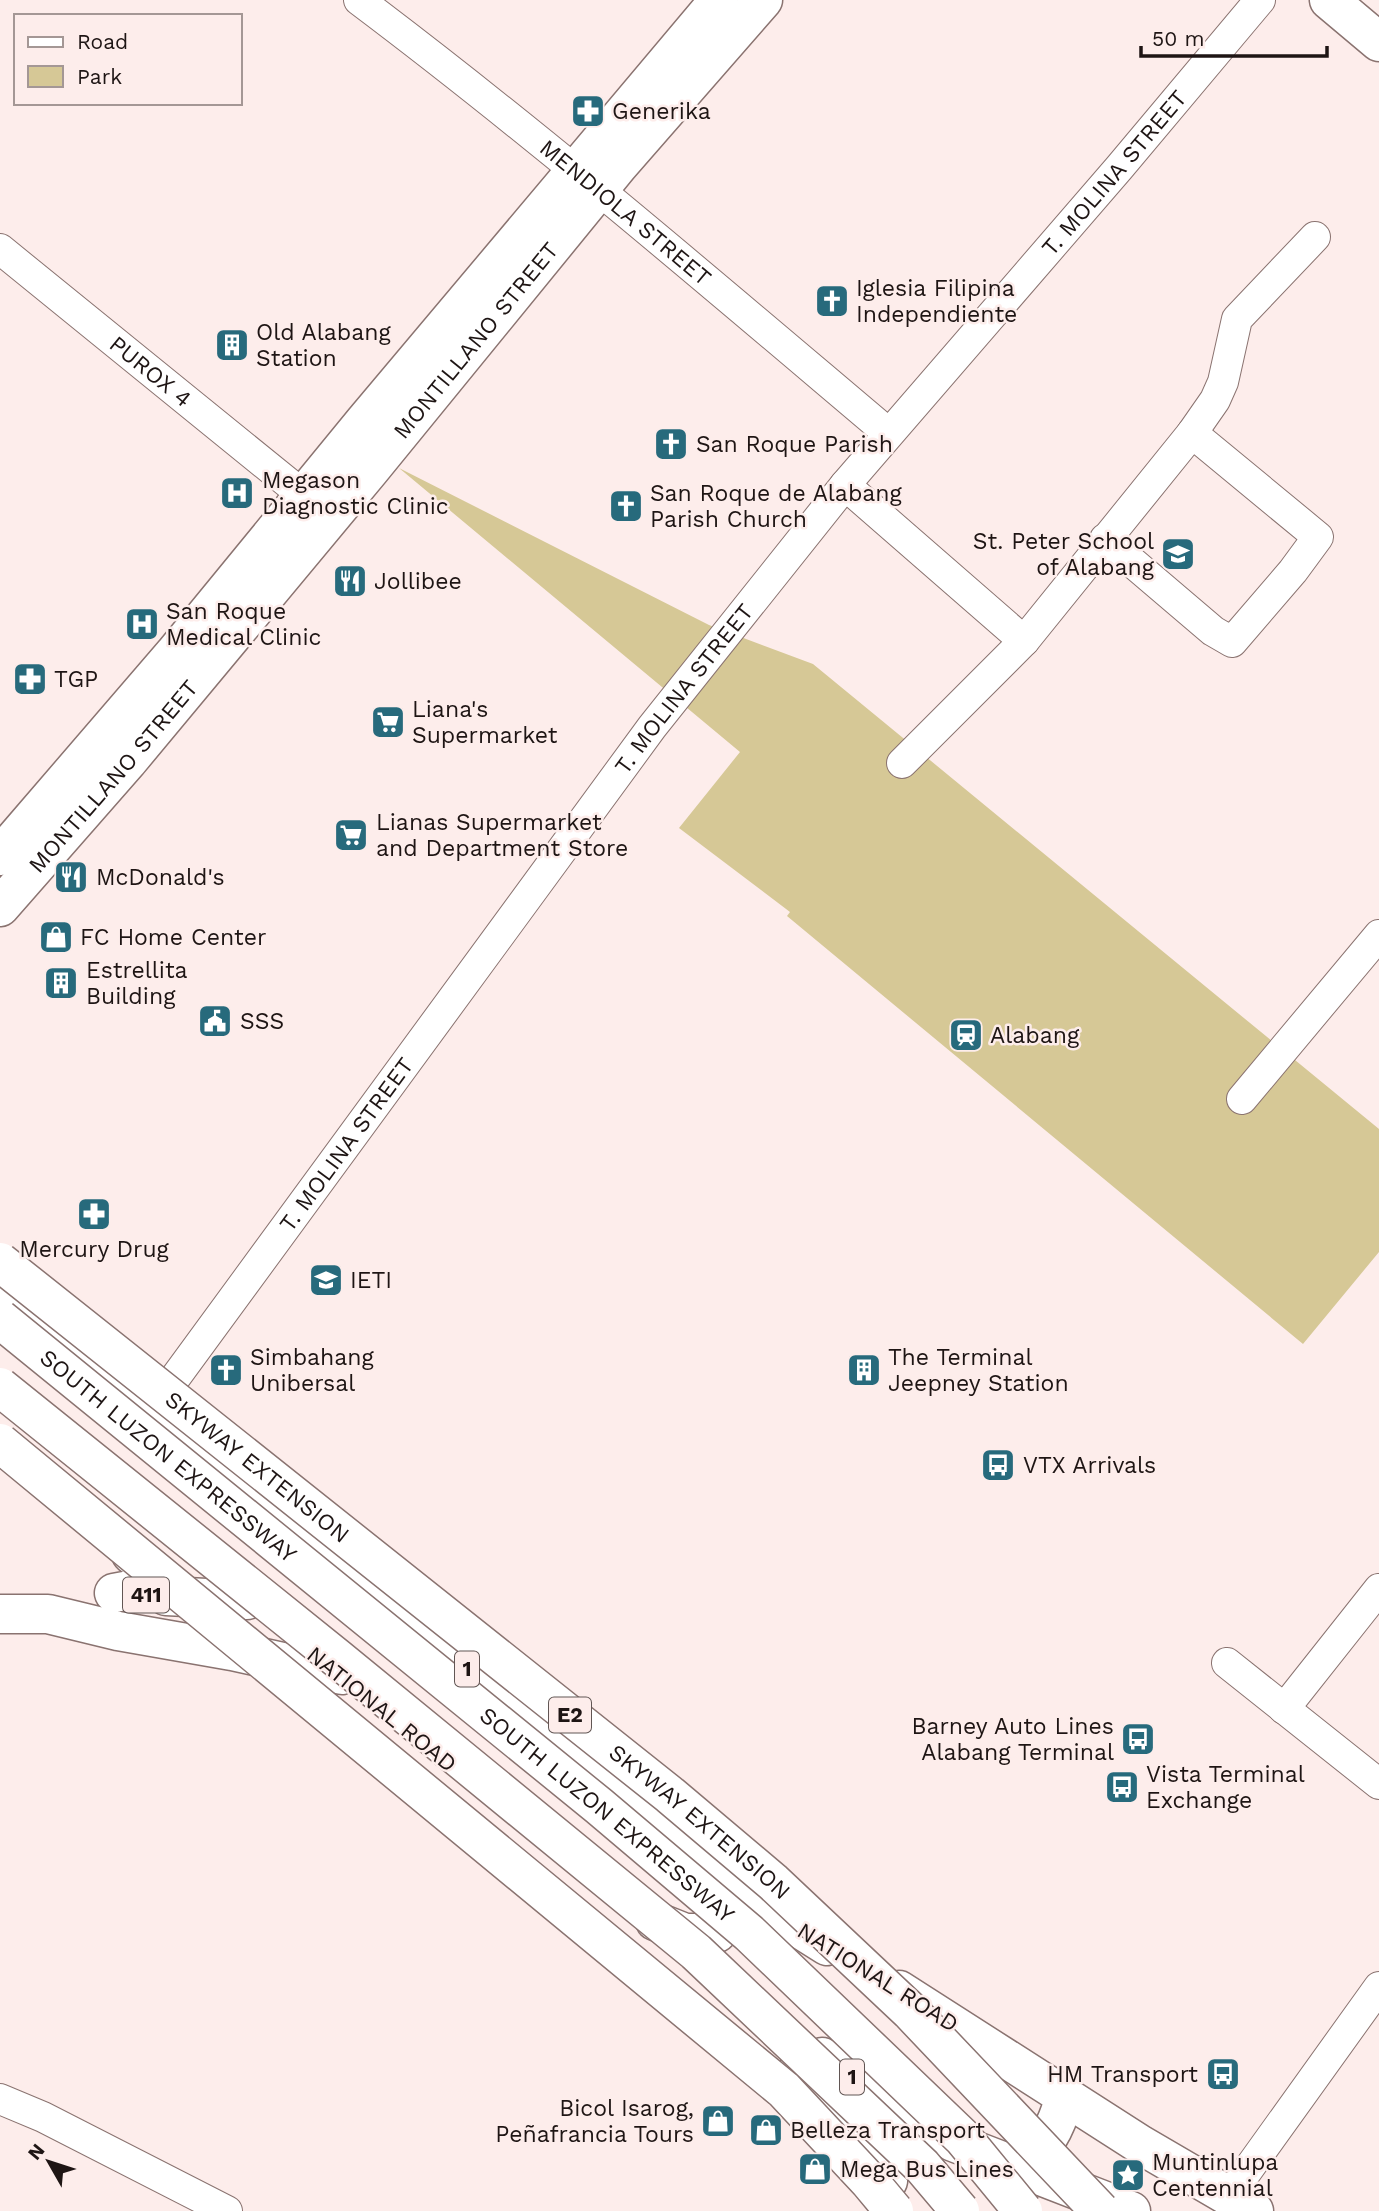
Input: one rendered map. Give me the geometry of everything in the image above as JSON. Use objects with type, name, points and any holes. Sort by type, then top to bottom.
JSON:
[{"type":"main road","name":"MONTILLANO STREET","points":[[0,856],[174,654],[321,492],[356,460],[587,180],[719,0]]},
{"type":"main road","name":"MONTILLANO STREET","points":[[587,180],[763,0]]},
{"type":"main road","points":[[1329,0],[1379,42]]},
{"type":"main road","name":"MONTILLANO STREET","points":[[0,907],[128,761],[321,492]]},
{"type":"main road","name":"SKYWAY EXTENSION","points":[[0,1262],[670,1795],[773,1882],[910,2011],[1100,2211]]},
{"type":"main road","name":"NATIONAL ROAD","points":[[0,1291],[738,1890],[1000,2053],[1141,2146],[1241,2203]]},
{"type":"main road","name":"SOUTH LUZON EXPRESSWAY","points":[[0,1319],[599,1806],[749,1933],[963,2138],[1023,2211]]},
{"type":"main road","name":"SOUTH LUZON EXPRESSWAY","points":[[0,1387],[696,1952],[922,2166],[960,2211]]},
{"type":"main road","name":"NATIONAL ROAD","points":[[0,1404],[342,1675],[631,1911],[695,1967],[835,2066],[953,2142],[1131,2211]]},
{"type":"main road","points":[[0,1445],[154,1572],[155,1581],[146,1587],[114,1593]]},
{"type":"main road","points":[[0,1445],[785,2090],[870,2181],[894,2211]]},
{"type":"main road","name":"411","points":[[48,1614],[114,1593],[247,1600]]},
{"type":"main road","name":"411","points":[[0,1614],[48,1614],[118,1631],[232,1651],[342,1675]]},
{"type":"main road","points":[[631,1911],[685,1933],[717,1933],[729,1919],[738,1890]]},
{"type":"main road","points":[[695,1967],[823,2095],[911,2211]]},
{"type":"main road","points":[[1019,2167],[1038,2153],[1056,2127],[1065,2097]]},
{"type":"street","name":"MENDIOLA STREET","points":[[359,0],[587,180],[888,433]]},
{"type":"street","name":"T. MOLINA STREET","points":[[151,1411],[652,727],[888,433],[1119,169],[1260,0]]},
{"type":"street","points":[[902,763],[1024,641],[1192,433],[1223,382],[1237,319],[1315,237]]},
{"type":"street","name":"PUROX 4","points":[[0,249],[321,492]]},
{"type":"street","points":[[1105,539],[1213,631],[1232,642],[1293,571],[1318,537],[1192,433]]},
{"type":"street","points":[[845,485],[1024,641]]},
{"type":"street","points":[[1241,1099],[1379,935]]},
{"type":"street","points":[[1284,1709],[1379,1589]]},
{"type":"street","points":[[1227,1663],[1379,1784]]},
{"type":"street","points":[[1241,2203],[1379,1987]]},
{"type":"street","points":[[0,2099],[43,2117],[227,2211]]},
{"type":"green space","points":[[399,468],[709,625],[813,664],[1379,1129],[1379,1252],[1303,1344],[787,916],[790,912],[679,828],[740,752]]},
{"type":"place","name":"Generika","points":[[588,111]]},
{"type":"place","name":"Iglesia Filipina Independiente","points":[[832,301]]},
{"type":"place","name":"Old Alabang Station","points":[[232,345]]},
{"type":"place","name":"San Roque Parish","points":[[671,444]]},
{"type":"place","name":"Megason Diagnostic Clinic","points":[[237,493]]},
{"type":"place","name":"San Roque de Alabang Parish Church","points":[[626,506]]},
{"type":"place","name":"St. Peter School of Alabang","points":[[1178,554]]},
{"type":"place","name":"Jollibee","points":[[350,581]]},
{"type":"place","name":"San Roque Medical Clinic","points":[[142,624]]},
{"type":"place","name":"TGP","points":[[30,679]]},
{"type":"place","name":"Liana's Supermarket","points":[[388,722]]},
{"type":"place","name":"Lianas Supermarket and Department Store","points":[[351,835]]},
{"type":"place","name":"McDonald's","points":[[71,877]]},
{"type":"place","name":"FC Home Center","points":[[56,937]]},
{"type":"place","name":"Estrellita Building","points":[[61,983]]},
{"type":"place","name":"SSS","points":[[215,1021]]},
{"type":"place","name":"Alabang","points":[[966,1035]]},
{"type":"place","name":"Mercury Drug","points":[[94,1214]]},
{"type":"place","name":"IETI","points":[[326,1280]]},
{"type":"place","name":"Simbahang Unibersal","points":[[226,1370]]},
{"type":"place","name":"The Terminal Jeepney Station","points":[[864,1370]]},
{"type":"place","name":"VTX Arrivals","points":[[998,1465]]},
{"type":"place","name":"Barney Auto Lines Alabang Terminal","points":[[1138,1739]]},
{"type":"place","name":"Vista Terminal Exchange","points":[[1122,1787]]},
{"type":"place","name":"HM Transport","points":[[1223,2074]]},
{"type":"place","name":"Bicol Isarog, Peñafrancia Tours","points":[[718,2121]]},
{"type":"place","name":"Belleza Transport","points":[[766,2130]]},
{"type":"place","name":"Mega Bus Lines","points":[[815,2169]]},
{"type":"place","name":"Muntinlupa Centennial","points":[[1128,2175]]}]
